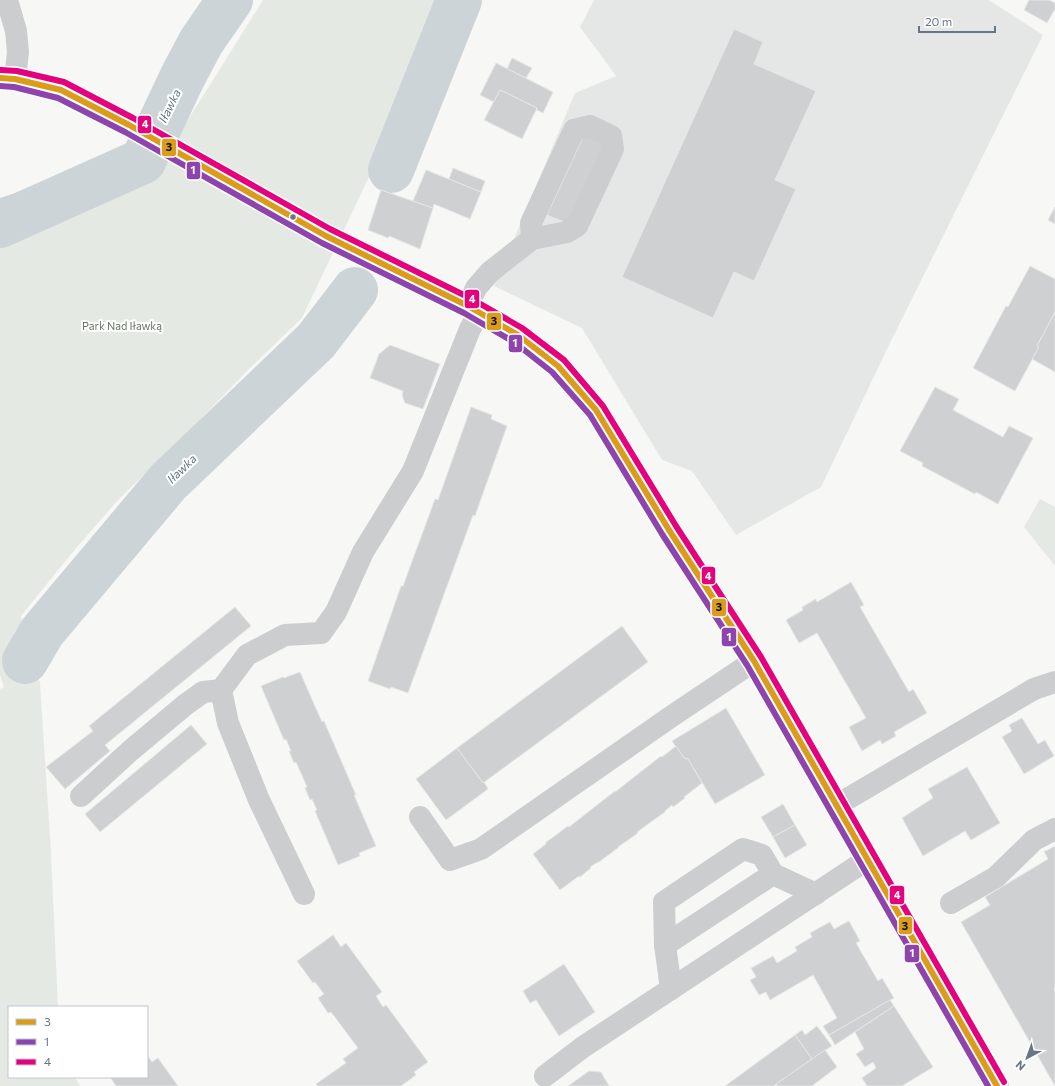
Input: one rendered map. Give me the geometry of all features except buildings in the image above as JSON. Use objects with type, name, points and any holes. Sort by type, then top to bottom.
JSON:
[{"type":"main road","points":[[7,79],[61,90],[128,125],[326,236],[473,309],[518,335],[558,366],[596,410],[669,530],[754,661],[997,1086]]},
{"type":"street","points":[[7,0],[16,32],[18,52],[7,79]]},
{"type":"street","points":[[81,796],[130,751],[184,705],[203,692],[221,690],[247,655],[285,635],[321,633],[336,612],[363,552],[413,472],[470,329],[476,288],[490,272],[532,239],[567,232],[577,226],[613,149],[611,136],[590,126],[574,130],[531,223],[532,239]]},
{"type":"street","points":[[420,817],[450,860],[481,849],[672,716],[754,661]]},
{"type":"street","points":[[837,805],[1034,689],[1055,682]]},
{"type":"street","points":[[221,690],[228,723],[259,800],[304,894]]},
{"type":"street","points":[[951,903],[996,877],[1034,840],[1055,829]]},
{"type":"street","points":[[671,989],[665,945],[664,902],[743,849],[762,855],[773,874],[816,894]]},
{"type":"street","points":[[544,1076],[584,1047],[868,859]]},
{"type":"street","points":[[665,945],[773,874]]},
{"type":"shaded area","points":[[594,0],[989,0],[1043,35],[891,341],[821,487],[736,535],[692,471],[662,460],[582,328],[494,286],[575,93],[616,76],[580,27]]},
{"type":"shaded area","points":[[132,155],[156,171],[122,192],[0,246],[0,198]]},
{"type":"green space","name":"Park Nad Iławką","points":[[263,0],[446,0],[369,177],[302,318],[118,500],[71,554],[21,616],[40,683],[51,853],[58,1006],[8,1006],[8,1078],[76,1078],[80,1086],[0,1086],[0,689],[4,687],[0,675],[0,246],[122,192],[156,171]]},
{"type":"green space","points":[[1040,499],[1055,507],[1055,566],[1024,527]]},
{"type":"waterway","name":"Iławka","points":[[0,225],[143,161],[182,78],[201,42],[230,0]]},
{"type":"waterway","name":"Iławka","points":[[391,170],[459,0]]},
{"type":"waterway","name":"Iławka","points":[[25,661],[42,632],[168,482],[316,341],[355,290]]},
{"type":"transit line","name":"4","points":[[1,70],[17,71],[64,82],[133,118],[330,229],[472,299],[522,328],[564,360],[603,406],[676,526],[761,657],[1004,1082]]},
{"type":"transit line","name":"3","points":[[0,78],[15,79],[61,90],[129,125],[326,236],[468,306],[518,335],[558,366],[596,410],[669,530],[754,661],[997,1086]]},
{"type":"transit line","name":"1","points":[[0,86],[14,87],[58,98],[125,132],[322,243],[464,313],[514,342],[552,372],[590,415],[662,534],[747,665],[988,1086]]}]
